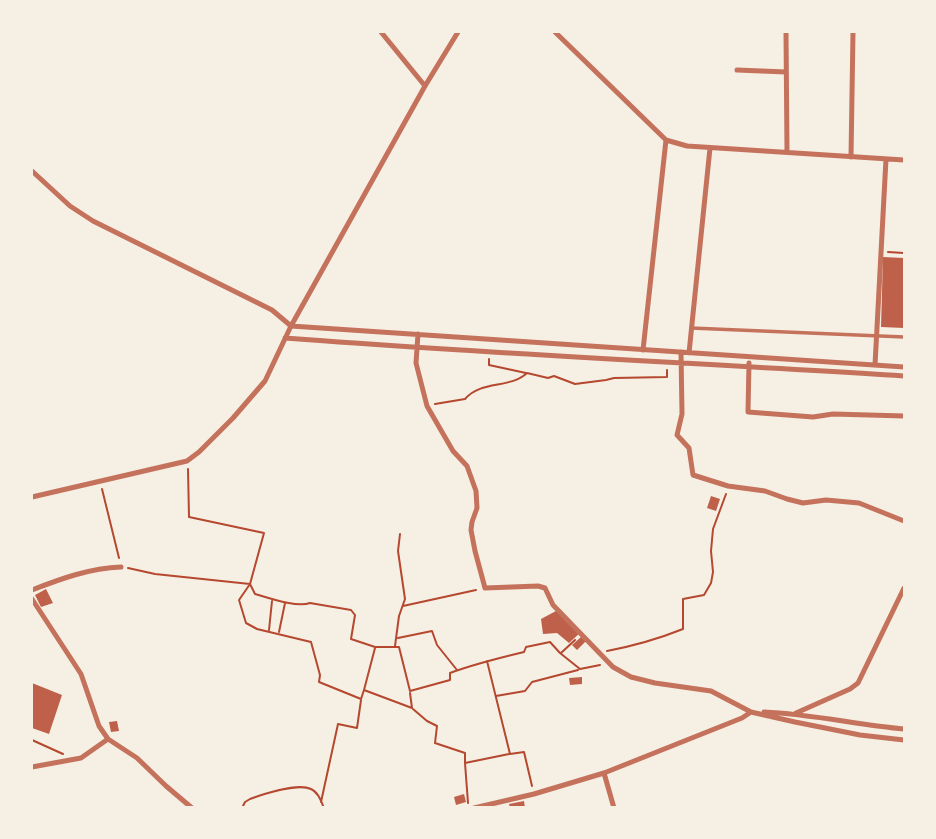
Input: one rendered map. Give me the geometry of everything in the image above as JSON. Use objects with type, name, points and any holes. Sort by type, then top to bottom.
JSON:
[{"type":"street","points":[[381,32],[425,86]]},
{"type":"street","points":[[32,496],[187,461],[233,418],[265,382],[291,326],[458,32]]},
{"type":"street","points":[[555,32],[666,139],[687,146],[905,160]]},
{"type":"street","points":[[786,32],[787,152]]},
{"type":"street","points":[[851,157],[853,32]]},
{"type":"street","points":[[737,70],[786,72]]},
{"type":"street","points":[[643,350],[666,139]]},
{"type":"street","points":[[689,353],[710,148]]},
{"type":"street","points":[[875,365],[886,159]]},
{"type":"street","points":[[32,171],[71,206],[93,221],[272,310],[291,326],[905,367]]},
{"type":"street","points":[[691,328],[905,337]]},
{"type":"street","points":[[418,334],[416,363],[427,406],[453,451],[467,466],[476,491],[477,508],[471,530],[485,588],[543,587],[553,605],[609,663],[631,677],[655,684],[711,691],[751,712],[860,735],[905,740]]},
{"type":"street","points":[[285,338],[905,376]]},
{"type":"street","points":[[681,352],[682,414],[677,435],[689,448],[693,475],[728,486],[765,491],[803,503],[826,500],[859,503],[905,521]]},
{"type":"street","points":[[749,357],[748,412],[813,417],[833,414],[905,416]]},
{"type":"street","points":[[32,590],[66,577],[121,567]]},
{"type":"street","points":[[796,714],[856,686],[905,588]]},
{"type":"street","points":[[32,599],[81,674],[99,726],[108,739],[137,758],[192,807]]},
{"type":"street","points":[[474,807],[534,794],[604,773],[751,712],[796,714],[905,729]]},
{"type":"street","points":[[795,722],[796,714]]},
{"type":"street","points":[[32,767],[81,758],[108,739]]},
{"type":"street","points":[[604,773],[614,807]]},
{"type":"path","points":[[881,252],[905,253]]},
{"type":"path","points":[[490,351],[489,365],[548,378],[554,376],[575,384],[614,377],[667,377],[668,362]]},
{"type":"path","points":[[427,406],[465,399],[472,391],[517,380],[527,373]]},
{"type":"path","points":[[187,461],[189,517],[264,533],[250,584],[239,600],[246,623],[257,629],[310,642],[320,675],[319,682],[361,699]]},
{"type":"path","points":[[100,481],[121,567],[155,574],[250,584]]},
{"type":"path","points":[[600,653],[638,645],[683,629],[683,599],[704,595],[711,583],[713,529],[728,486]]},
{"type":"path","points":[[395,647],[405,599],[398,551],[400,534]]},
{"type":"path","points":[[250,584],[254,594],[273,599],[351,610],[355,615],[351,639],[375,647],[400,647],[412,708]]},
{"type":"path","points":[[402,606],[485,588]]},
{"type":"path","points":[[268,631],[273,599]]},
{"type":"path","points":[[279,633],[285,602]]},
{"type":"path","points":[[396,638],[432,631],[437,645],[458,670]]},
{"type":"path","points":[[560,653],[583,634]]},
{"type":"path","points":[[410,691],[450,680],[450,673],[486,660],[524,652],[526,647],[550,642],[580,669]]},
{"type":"path","points":[[321,802],[338,724],[357,728],[361,699],[375,647]]},
{"type":"path","points":[[486,660],[510,754]]},
{"type":"path","points":[[495,696],[525,691],[532,682],[609,663]]},
{"type":"path","points":[[364,690],[412,708],[427,722],[437,726],[435,743],[465,753],[468,807]]},
{"type":"path","points":[[32,740],[71,759]]},
{"type":"path","points":[[465,763],[524,752],[534,794]]},
{"type":"path","points":[[242,807],[250,799],[299,788],[311,789],[324,807]]},
{"type":"building","points":[[883,257],[904,258],[904,328],[881,327]]},
{"type":"building","points":[[711,496],[720,499],[716,511],[707,508]]},
{"type":"building","points":[[46,589],[53,603],[41,607],[35,595]]},
{"type":"building","points":[[556,611],[580,633],[569,643],[557,633],[543,634],[541,619]]},
{"type":"building","points":[[581,637],[586,641],[577,650],[572,645]]},
{"type":"building","points":[[582,677],[582,684],[570,685],[569,678]]},
{"type":"building","points":[[32,683],[62,695],[49,734],[32,728]]},
{"type":"building","points":[[117,721],[119,731],[111,732],[109,722]]},
{"type":"building","points":[[464,794],[466,802],[456,805],[454,797]]},
{"type":"building","points":[[524,801],[525,808],[510,808],[509,804]]}]
